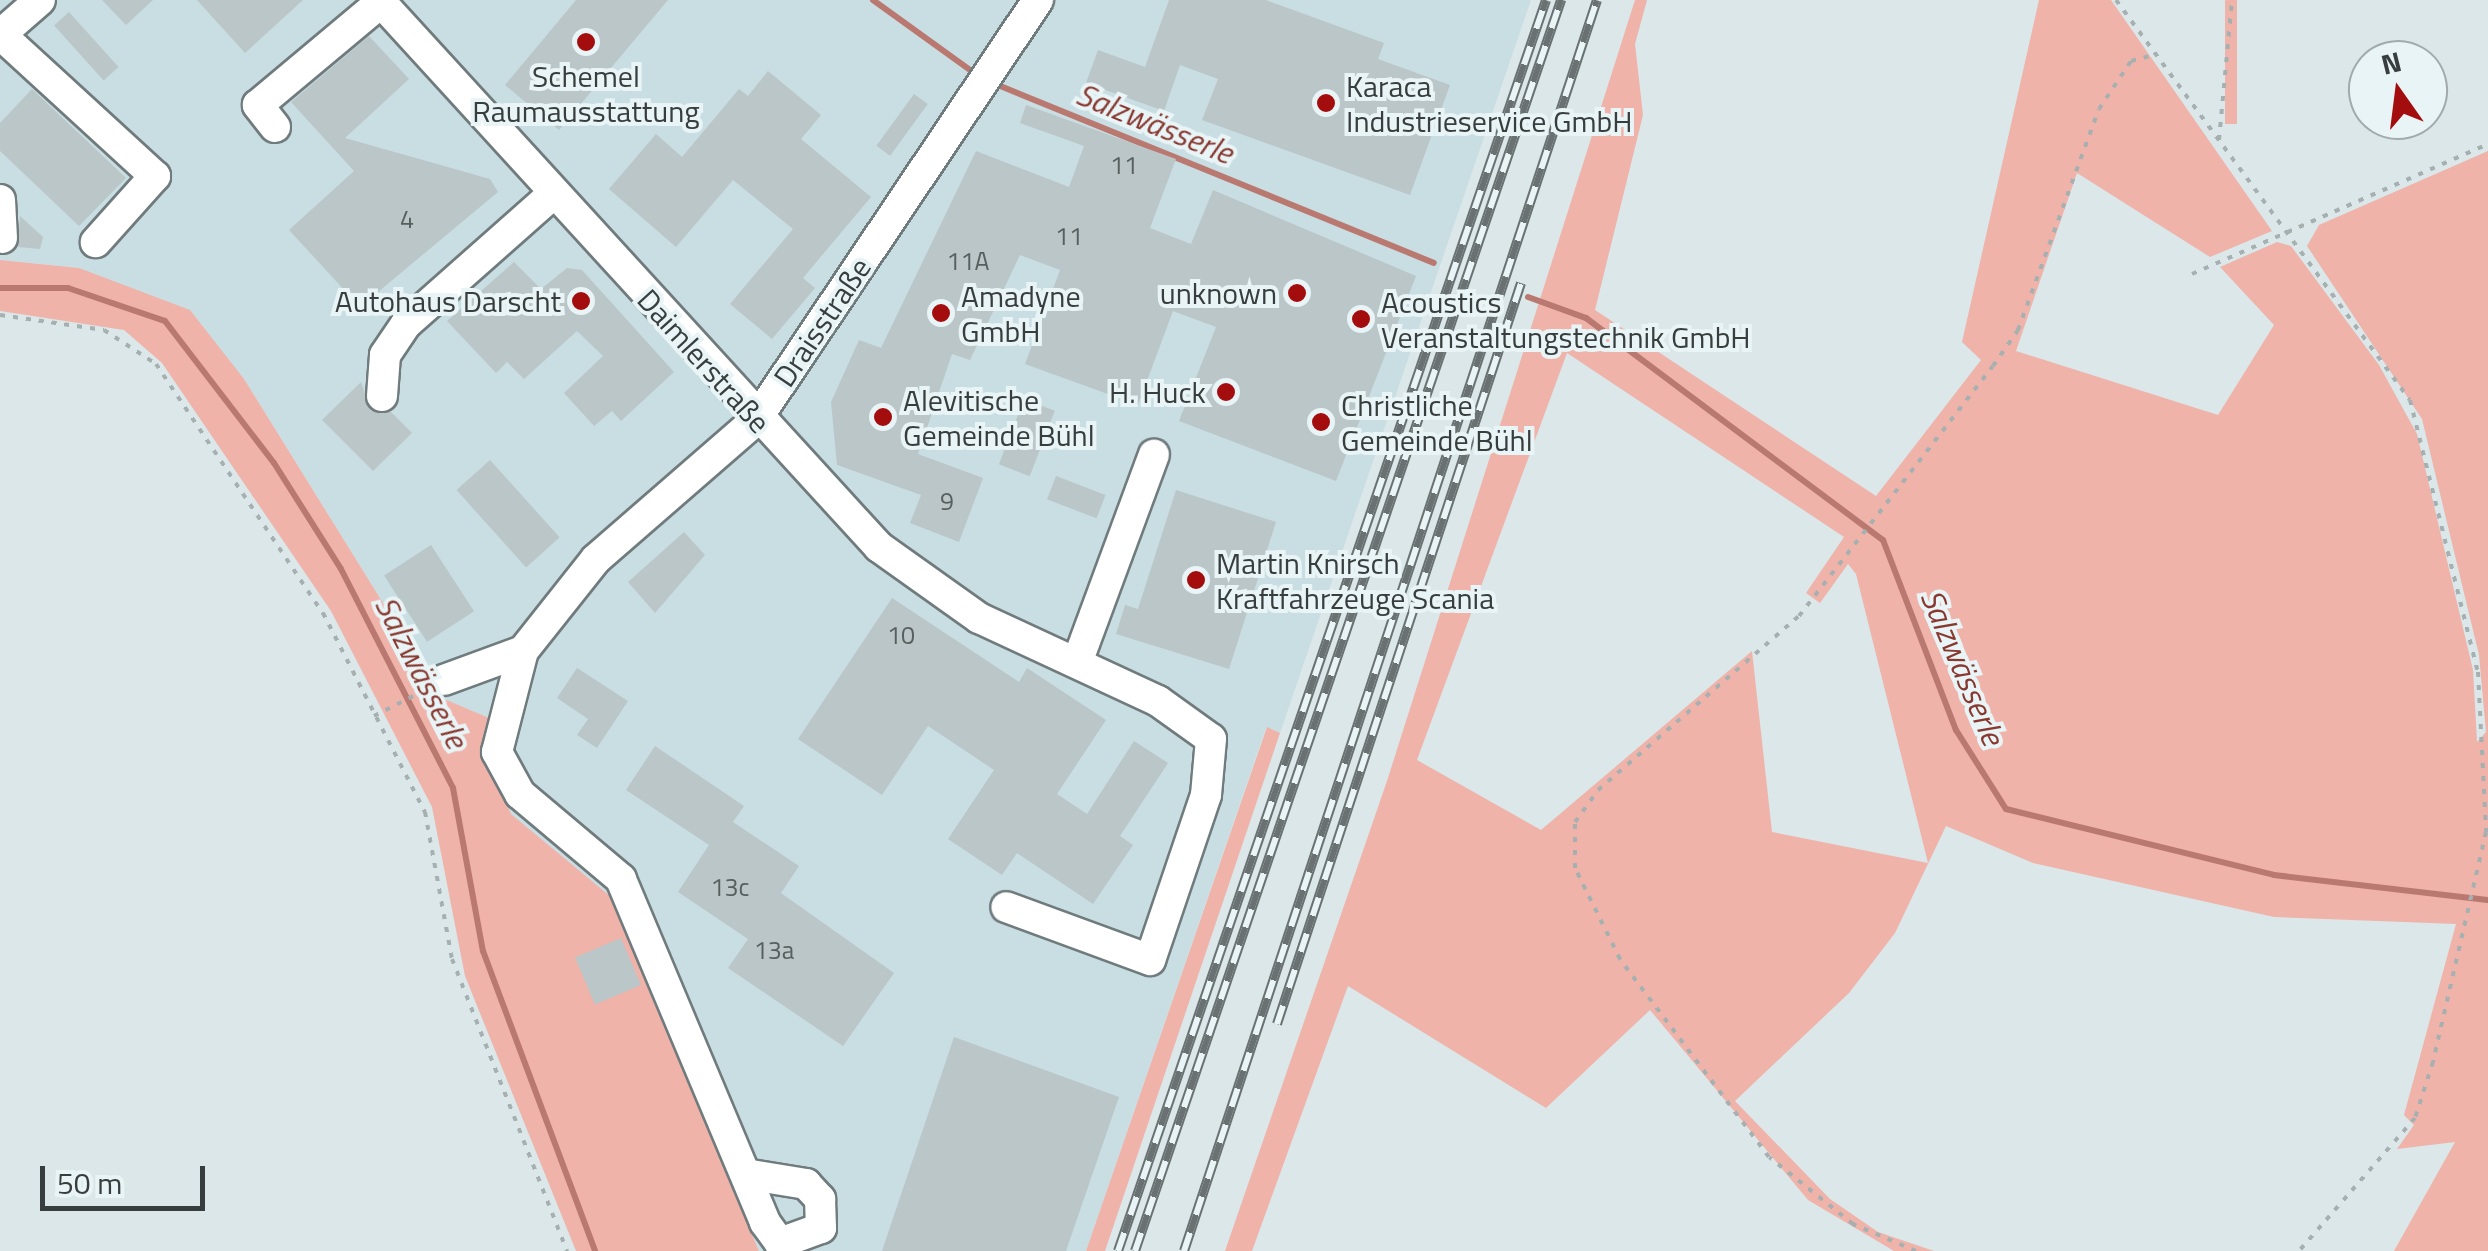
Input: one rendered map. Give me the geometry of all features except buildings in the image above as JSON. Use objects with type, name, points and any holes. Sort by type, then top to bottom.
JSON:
[{"type":"street","points":[[40,0],[0,35],[155,176],[96,242]]},
{"type":"street","points":[[276,127],[258,105],[380,1]]},
{"type":"street","name":"Daimlerstraße","points":[[380,1],[756,420],[878,547],[979,618],[1078,660],[1211,739],[1206,796],[1150,960],[1006,907]]},
{"type":"street","name":"Draisstraße","points":[[751,1175],[806,1184],[820,1199],[820,1228],[787,1247],[765,1222],[751,1175],[621,878],[520,794],[497,752],[523,651],[596,559],[756,420],[1036,1]]},
{"type":"street","points":[[382,396],[385,356],[406,324],[554,193]]},
{"type":"street","points":[[0,200],[4,250]]},
{"type":"street","points":[[1078,660],[1154,456]]},
{"type":"street","points":[[444,680],[523,651]]},
{"type":"path","points":[[2116,0],[2290,231],[2410,400],[2425,443],[2478,672],[2486,832],[2415,1118],[2299,1251]]},
{"type":"path","points":[[2219,140],[2232,0]]},
{"type":"path","points":[[1916,1251],[1853,1224],[1769,1157],[1620,959],[1575,868],[1576,822],[1598,790],[1744,672],[2018,330],[2099,108],[2131,61],[2157,54]]},
{"type":"path","points":[[2192,274],[2488,144]]},
{"type":"path","points":[[0,315],[104,330],[156,364],[323,613],[424,812],[452,959],[567,1251]]},
{"type":"path","points":[[376,715],[444,680]]},
{"type":"path","points":[[2479,869],[2488,872]]},
{"type":"shaded area","points":[[0,0],[1531,0],[1280,733],[1266,728],[1086,1251],[759,1251],[610,896],[511,814],[486,755],[495,721],[442,698],[244,379],[79,268],[0,260]]},
{"type":"shaded area","points":[[1635,0],[1647,0],[1635,44],[1643,115],[1595,310],[1876,496],[1981,360],[1962,342],[2039,0],[2111,0],[2272,231],[2210,257],[2077,173],[2016,351],[2218,415],[2274,325],[2220,267],[2277,242],[2291,246],[2379,365],[2417,434],[2473,670],[2477,742],[2486,732],[2479,655],[2422,419],[2307,246],[2319,225],[2488,151],[2488,1251],[2394,1251],[2455,1142],[2397,1149],[2414,1125],[2404,1115],[2456,924],[2274,917],[2033,863],[1946,826],[1895,933],[1849,993],[1735,1101],[1830,1199],[1878,1232],[1934,1251],[1894,1251],[1808,1200],[1650,1010],[1546,1108],[1348,986],[1252,1251],[1225,1251],[1387,781]],"holes":[[[1567,353],[1844,537],[1806,593],[1820,603],[1848,564],[1856,574],[1928,863],[1772,832],[1752,651],[1541,830],[1417,760]]]},
{"type":"shaded area","points":[[2225,0],[2237,0],[2237,124],[2225,124]]},
{"type":"shaded area","points":[[0,260],[79,268],[190,310],[244,379],[442,698],[496,721],[486,755],[511,814],[610,896],[759,1251],[576,1251],[465,976],[432,807],[331,611],[162,363],[124,330],[0,311]]},
{"type":"shaded area","points":[[1267,727],[1280,733],[1105,1251],[1086,1251]]},
{"type":"waterway","name":"Salzwässerle","points":[[873,0],[977,75]]},
{"type":"waterway","name":"Salzwässerle","points":[[993,83],[1434,263]]},
{"type":"waterway","name":"Salzwässerle","points":[[0,288],[68,288],[165,321],[274,463],[341,569],[453,788],[483,951],[595,1251]]},
{"type":"waterway","name":"Salzwässerle","points":[[1528,297],[1586,318],[1883,540],[1956,730],[2006,809],[2274,875],[2488,900]]},
{"type":"railway","points":[[1118,1251],[1546,0]]},
{"type":"railway","points":[[1135,1251],[1561,0]]},
{"type":"railway","points":[[1184,1251],[1597,0]]},
{"type":"railway","points":[[1277,1024],[1521,283]]},
{"type":"place","name":"Schemel Raumausstattung","points":[[586,42]]},
{"type":"place","name":"Karaca Industrieservice GmbH","points":[[1326,103]]},
{"type":"place","name":"unknown","points":[[1297,293]]},
{"type":"place","name":"Autohaus Darscht","points":[[581,301]]},
{"type":"place","name":"Amadyne GmbH","points":[[941,313]]},
{"type":"place","name":"Acoustics Veranstaltungstechnik GmbH","points":[[1361,319]]},
{"type":"place","name":"H. Huck","points":[[1226,392]]},
{"type":"place","name":"Alevitische Gemeinde Bühl","points":[[883,417]]},
{"type":"place","name":"Christliche Gemeinde Bühl","points":[[1321,422]]},
{"type":"place","name":"Martin Knirsch Kraftfahrzeuge Scania","points":[[1196,580]]}]
